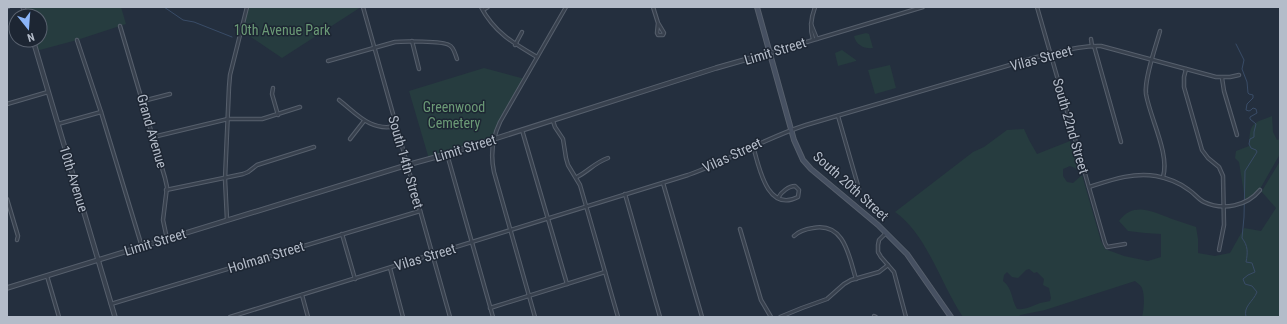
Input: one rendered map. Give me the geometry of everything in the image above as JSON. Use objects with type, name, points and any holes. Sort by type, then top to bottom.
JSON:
[{"type":"main road","name":"South 20th Street","points":[[757,7],[791,130],[803,160],[811,169],[886,232],[907,254],[951,317]]},
{"type":"street","points":[[228,220],[225,179],[230,75],[247,7]]},
{"type":"street","name":"South 14th Street","points":[[363,7],[450,317]]},
{"type":"street","points":[[488,7],[482,8],[495,27],[515,45],[537,57]]},
{"type":"street","points":[[535,317],[491,161],[493,139],[500,122],[566,7]]},
{"type":"street","points":[[653,7],[658,23],[664,33],[660,36],[657,33],[658,23]]},
{"type":"street","points":[[813,40],[811,32],[811,17],[815,7]]},
{"type":"street","name":"Limit Street","points":[[7,288],[447,154],[716,68],[923,7]]},
{"type":"street","name":"South 22nd Street","points":[[1037,7],[1105,243],[1107,247],[1125,244]]},
{"type":"street","points":[[811,24],[817,38]]},
{"type":"street","name":"Grand Avenue","points":[[120,26],[165,178],[166,190],[163,220],[167,239]]},
{"type":"street","points":[[1160,31],[1149,70],[1146,92],[1164,156],[1165,172],[1163,177]]},
{"type":"street","points":[[515,45],[522,32]]},
{"type":"street","points":[[1091,38],[1121,142]]},
{"type":"street","points":[[77,40],[101,112],[142,246]]},
{"type":"street","points":[[328,61],[400,41],[449,45],[453,49],[456,58]]},
{"type":"street","points":[[412,41],[419,70]]},
{"type":"street","name":"Vilas Street","points":[[230,317],[663,183],[711,166],[791,130],[1050,54],[1093,46],[1108,47],[1198,73],[1222,78],[1239,75]]},
{"type":"street","name":"10th Avenue","points":[[35,48],[115,317]]},
{"type":"street","points":[[1186,69],[1183,82],[1202,150],[1208,158],[1219,167],[1223,176],[1224,225],[1219,250]]},
{"type":"street","points":[[1222,78],[1224,91],[1237,135]]},
{"type":"street","points":[[273,88],[272,94],[278,115]]},
{"type":"street","points":[[7,104],[48,92]]},
{"type":"street","points":[[143,100],[170,94]]},
{"type":"street","points":[[339,100],[364,121],[382,128],[396,126]]},
{"type":"street","points":[[153,137],[228,119],[258,120],[300,107]]},
{"type":"street","points":[[58,124],[101,112]]},
{"type":"street","points":[[838,116],[859,189]]},
{"type":"street","points":[[350,138],[364,121]]},
{"type":"street","points":[[553,121],[555,127],[564,139],[568,165],[577,177],[580,185],[618,317]]},
{"type":"street","points":[[522,130],[566,284]]},
{"type":"street","points":[[753,146],[763,182],[778,198],[784,201],[798,197],[799,190],[797,187],[793,186],[786,190],[778,198]]},
{"type":"street","points":[[166,190],[225,179],[248,172],[257,165],[314,147]]},
{"type":"street","points":[[447,154],[493,317]]},
{"type":"street","points":[[577,177],[588,171],[599,161],[608,158]]},
{"type":"street","points":[[1089,186],[1131,175],[1163,177],[1181,185],[1204,202],[1224,206],[1237,205],[1250,200],[1260,190]]},
{"type":"street","points":[[663,183],[702,317]]},
{"type":"street","points":[[625,194],[660,317]]},
{"type":"street","points":[[7,199],[9,210],[18,236],[17,240]]},
{"type":"street","name":"Holman Street","points":[[111,304],[420,211]]},
{"type":"street","points":[[794,236],[798,232],[821,227],[837,233],[846,245],[856,279]]},
{"type":"street","points":[[740,229],[761,300],[771,317]]},
{"type":"street","points":[[886,232],[879,240],[878,252],[894,272],[906,317]]},
{"type":"street","points":[[342,234],[355,278]]},
{"type":"street","points":[[780,317],[827,300],[844,284],[879,272],[888,265]]},
{"type":"street","points":[[390,268],[403,317]]},
{"type":"street","points":[[490,308],[605,272]]},
{"type":"street","points":[[47,276],[59,317]]},
{"type":"street","points":[[302,295],[308,317]]},
{"type":"green space","points":[[121,7],[126,24],[48,48],[48,8],[23,8]]},
{"type":"green space","name":"10th Avenue Park","points":[[247,7],[361,7],[282,58],[242,31]]},
{"type":"green space","points":[[866,33],[869,34],[873,48],[861,46],[855,39],[854,36]]},
{"type":"green space","points":[[35,48],[47,48],[36,51]]},
{"type":"green space","points":[[842,50],[856,61],[838,66],[835,53]]},
{"type":"green space","points":[[890,65],[896,88],[875,94],[868,70]]},
{"type":"green space","name":"Greenwood Cemetery","points":[[484,68],[525,79],[500,122],[493,139],[429,159],[409,91]]},
{"type":"green space","points":[[1272,116],[1273,132],[1277,140],[1280,139],[1280,154],[1260,189],[1262,191],[1280,161],[1280,317],[1142,317],[1144,294],[1141,286],[1135,281],[1045,310],[1020,315],[1019,317],[963,317],[925,246],[916,233],[895,212],[973,152],[984,147],[1007,130],[1024,129],[1037,154],[1070,141],[1076,158],[1080,160],[1082,168],[1077,170],[1070,166],[1063,169],[1063,176],[1067,182],[1073,183],[1082,175],[1101,241],[1105,249],[1124,256],[1148,261],[1161,257],[1161,234],[1128,231],[1119,221],[1131,211],[1144,210],[1151,211],[1196,227],[1198,253],[1215,256],[1230,253],[1244,228],[1261,231],[1276,208],[1260,190],[1245,200],[1239,162],[1235,158],[1236,151],[1249,146],[1250,133],[1253,125]],"holes":[[[1029,269],[1034,273],[1037,272],[1044,279],[1043,285],[1049,288],[1051,298],[1050,301],[1017,309],[1009,287],[1003,281],[1004,275],[1007,272],[1012,277],[1018,278]]]},
{"type":"waterway","points":[[164,7],[183,20],[194,22],[232,37]]},
{"type":"waterway","points":[[1236,44],[1244,60],[1242,69],[1247,82],[1248,93],[1253,95],[1253,98],[1247,104],[1246,110],[1249,111],[1253,108],[1256,109],[1257,113],[1250,117],[1250,119],[1256,124],[1254,137],[1250,139],[1249,144],[1251,148],[1257,152],[1245,171],[1242,238],[1247,249],[1246,262],[1252,263],[1255,272],[1243,279],[1245,284],[1252,286],[1257,292],[1247,307],[1245,313],[1246,317]]}]
